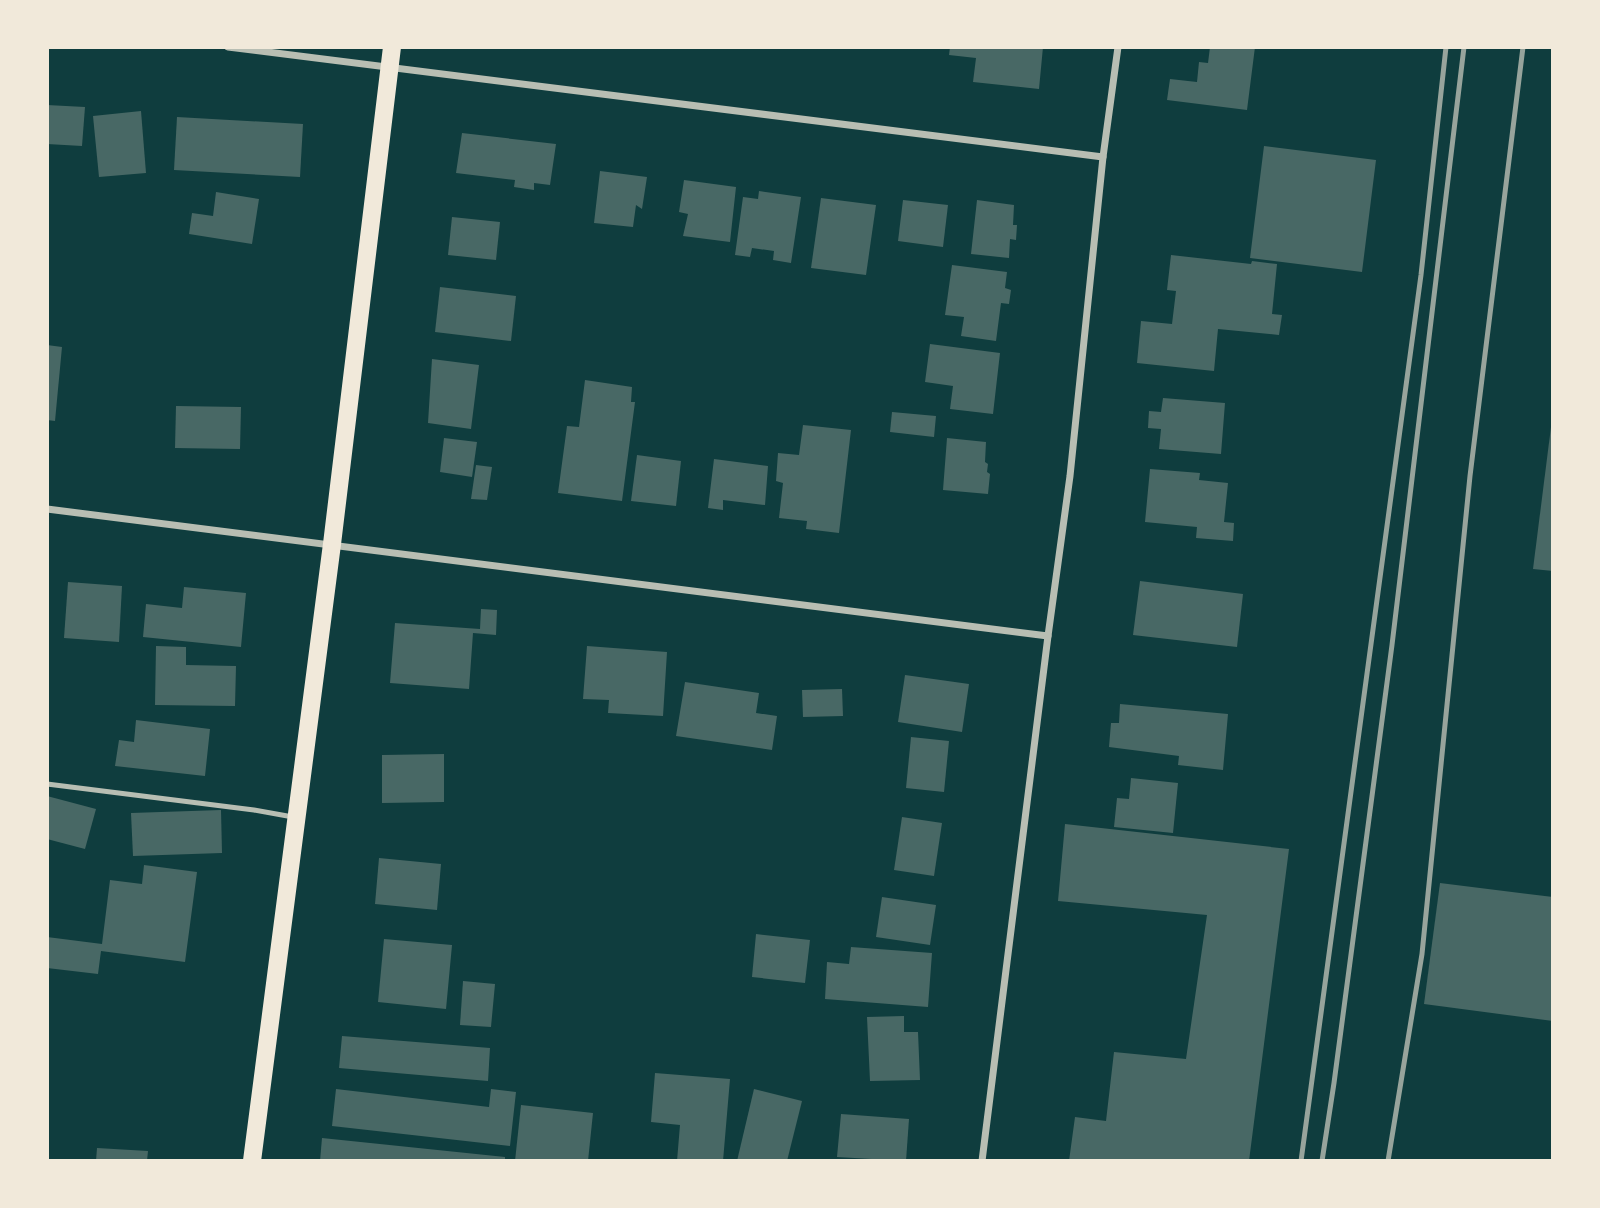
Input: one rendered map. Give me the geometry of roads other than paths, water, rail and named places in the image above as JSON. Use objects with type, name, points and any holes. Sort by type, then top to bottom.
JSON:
[{"type":"main road","points":[[252,1161],[332,544],[392,47]]},
{"type":"street","points":[[228,47],[1103,157]]},
{"type":"street","points":[[982,1161],[1070,476],[1103,157],[1118,47]]},
{"type":"street","points":[[47,509],[1048,636]]},
{"type":"lane","points":[[47,784],[228,806],[296,818]]},
{"type":"railway","points":[[1301,1161],[1421,275],[1446,47]]},
{"type":"railway","points":[[1322,1161],[1392,645],[1464,47]]},
{"type":"railway","points":[[1388,1161],[1422,954],[1470,476],[1523,47]]}]
